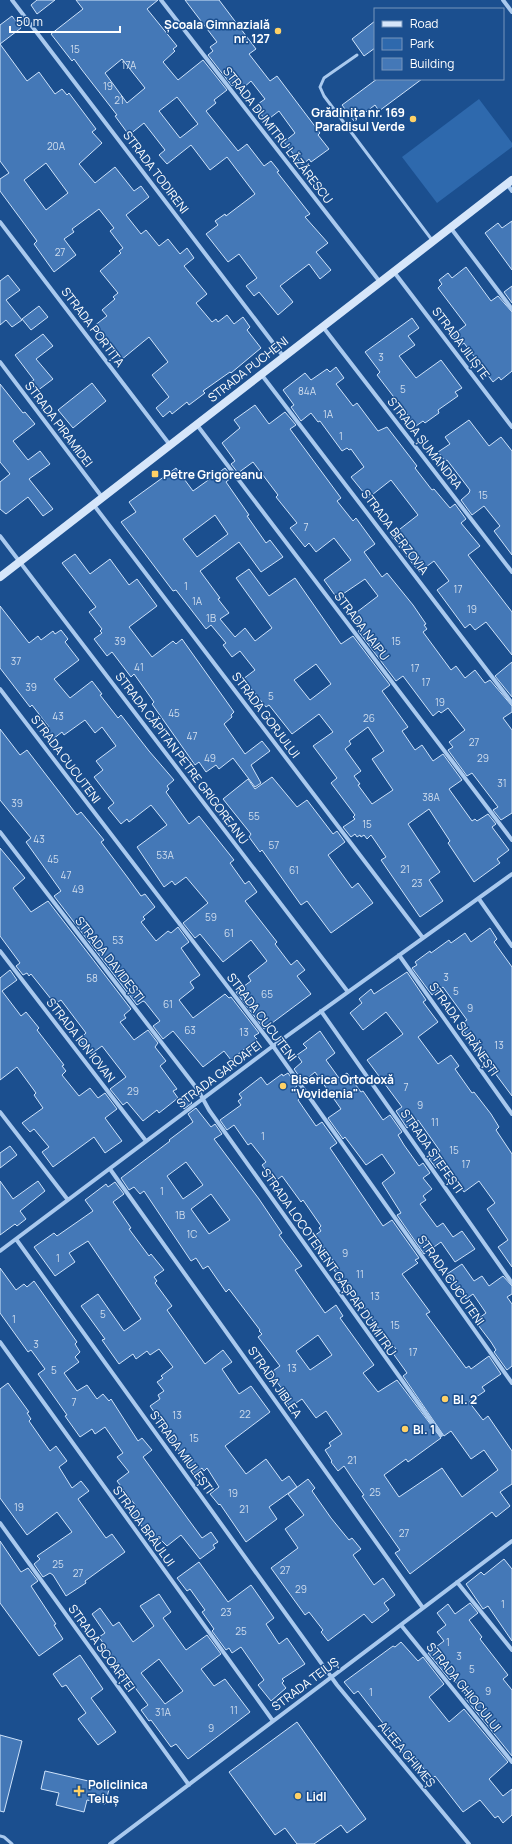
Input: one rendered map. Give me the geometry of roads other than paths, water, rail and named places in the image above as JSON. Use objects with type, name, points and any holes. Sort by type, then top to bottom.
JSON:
[{"type":"street","name":"STRADA TODIRENI","points":[[12,0],[283,356]]},
{"type":"street","name":"STRADA DUMITRU LĂZĂRESCU","points":[[161,0],[380,282]]},
{"type":"street","points":[[503,0],[512,12]]},
{"type":"street","name":"STRADA PUCHENI","points":[[0,577],[509,182]]},
{"type":"street","points":[[509,182],[512,192]]},
{"type":"street","name":"STRADA PORTIȚA","points":[[0,222],[170,445]]},
{"type":"street","points":[[450,227],[512,309]]},
{"type":"street","name":"STRADA JILIȘTE","points":[[394,272],[512,427]]},
{"type":"street","name":"STRADA ȘUMANDRA","points":[[322,326],[512,572]]},
{"type":"street","name":"STRADA PIRAMIDEI","points":[[0,362],[102,497]]},
{"type":"street","name":"STRADA BERZOVIA","points":[[261,374],[512,703]]},
{"type":"street","name":"STRADA NAIPU","points":[[196,425],[512,840]]},
{"type":"street","name":"STRADA GORJULUI","points":[[93,504],[423,938]]},
{"type":"street","name":"STRADA CĂPITAN PETRE GRIGOREANU","points":[[0,536],[348,992]]},
{"type":"street","name":"STRADA CUCUTENI","points":[[0,689],[273,1046],[512,1383]]},
{"type":"street","name":"STRADA DAVIDEȘTI","points":[[0,832],[198,1090],[203,1099]]},
{"type":"street","name":"STRADA GAROAFEI","points":[[0,1251],[273,1046],[512,874]]},
{"type":"street","points":[[478,899],[512,946]]},
{"type":"street","name":"STRADA ION IOVAN","points":[[0,951],[146,1141]]},
{"type":"street","name":"STRADA SURĂNEȘTI","points":[[400,955],[512,1114]]},
{"type":"street","name":"STRADA ȘTEFEȘTI","points":[[322,1011],[512,1283]]},
{"type":"street","name":"STRADA LOCOTENENT GAȘPAR DUMITRU","points":[[203,1099],[209,1110],[441,1435]]},
{"type":"street","points":[[0,1112],[68,1200]]},
{"type":"street","name":"STRADA JIBLEA","points":[[110,1168],[423,1608]]},
{"type":"street","name":"STRADA MIULEȘTI","points":[[16,1239],[331,1677]]},
{"type":"street","name":"STRADA BRÂULUI","points":[[0,1342],[273,1721]]},
{"type":"street","name":"STRADA SCOARȚEI","points":[[0,1523],[189,1785]]},
{"type":"street","name":"STRADA TEIUȘ","points":[[110,1844],[512,1541]]},
{"type":"street","points":[[457,1582],[512,1650]]},
{"type":"street","name":"STRADA GHIOCULUI","points":[[401,1625],[512,1762]]},
{"type":"street","name":"ALEEA GHIMEȘ","points":[[331,1677],[469,1844]]},
{"type":"lane","points":[[356,55],[324,78],[320,87],[324,96],[433,241]]},
{"type":"lane","points":[[0,1836],[4,1837],[12,1844]]},
{"type":"place","name":"Școala Gimnazială nr. 127","points":[[278,31]]},
{"type":"place","name":"Grădinița nr. 169 Paradisul Verde","points":[[413,119]]},
{"type":"place","name":"Petre Grigoreanu","points":[[155,474]]},
{"type":"place","name":"Biserica Ortodoxă \"Vovidenia\"","points":[[283,1086]]},
{"type":"place","name":"Bl. 2","points":[[445,1399]]},
{"type":"place","name":"Bl. 1","points":[[405,1429]]},
{"type":"place","name":"Policlinica Teiuș","points":[[79,1791]]},
{"type":"place","name":"Lidl","points":[[298,1796]]}]
